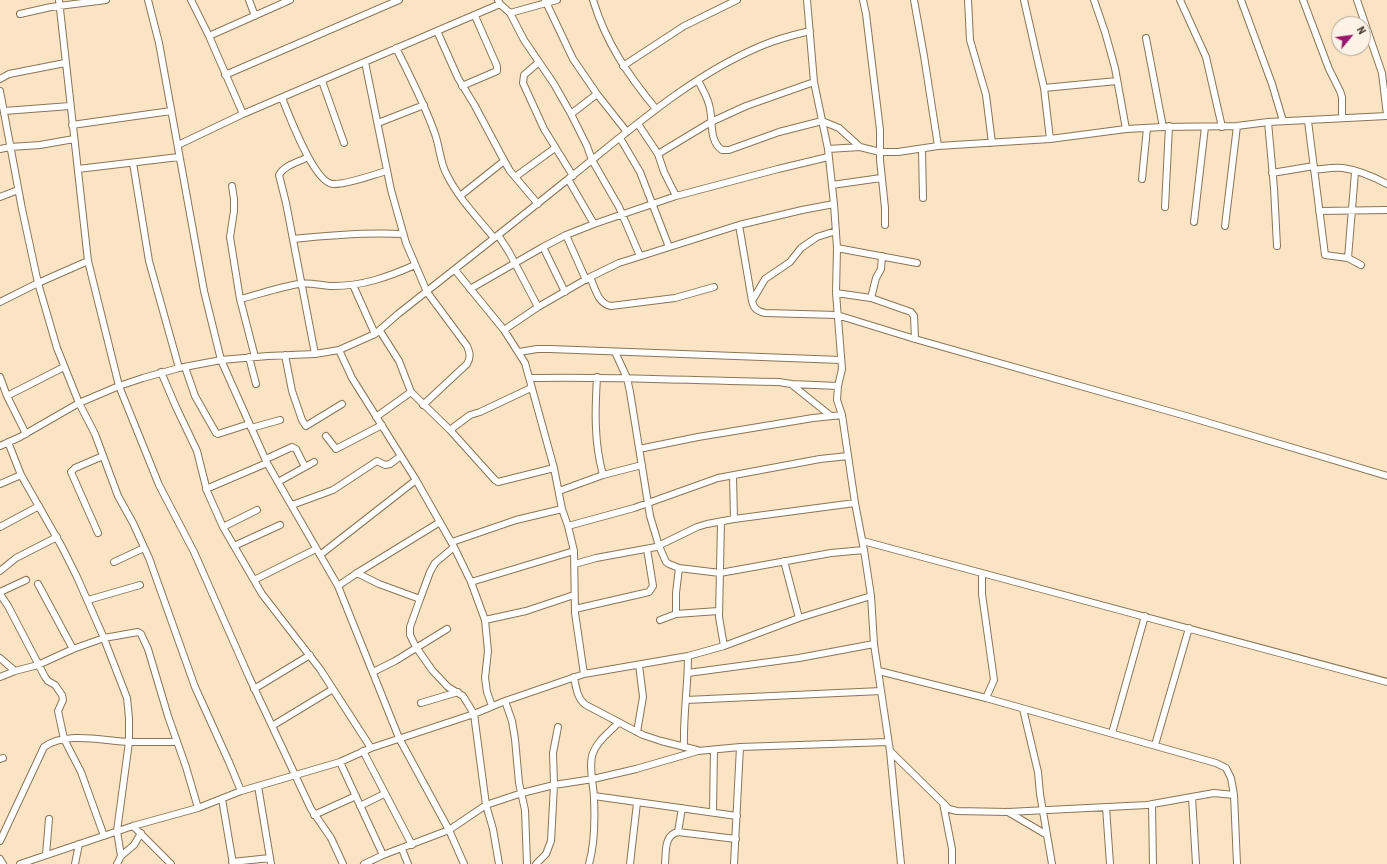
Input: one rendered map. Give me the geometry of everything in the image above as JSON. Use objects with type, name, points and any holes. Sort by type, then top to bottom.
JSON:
[{"type":"street","points":[[20,14],[59,3],[106,0]]},
{"type":"street","points":[[148,0],[159,42],[204,291],[221,360],[267,461],[338,586],[399,738],[449,830],[464,864]]},
{"type":"street","points":[[191,0],[209,36],[243,114]]},
{"type":"street","points":[[249,0],[255,16]]},
{"type":"street","points":[[209,36],[290,0]]},
{"type":"street","points":[[226,75],[399,0]]},
{"type":"street","points":[[510,13],[546,1],[557,0]]},
{"type":"street","points":[[593,0],[607,39],[639,89],[656,109]]},
{"type":"street","points":[[623,66],[684,26],[738,0]]},
{"type":"street","points":[[807,0],[814,82],[828,149],[838,248],[836,293],[841,376],[838,386],[837,400],[842,415],[871,596],[874,644],[890,751],[901,864]]},
{"type":"street","points":[[863,0],[878,109],[885,225]]},
{"type":"street","points":[[914,0],[938,146]]},
{"type":"street","points":[[968,0],[970,40],[986,95],[992,143]]},
{"type":"street","points":[[1024,0],[1044,88],[1050,139]]},
{"type":"street","points":[[1094,0],[1110,47],[1126,129]]},
{"type":"street","points":[[1180,0],[1206,58],[1222,127]]},
{"type":"street","points":[[1241,0],[1272,84],[1283,121]]},
{"type":"street","points":[[1303,0],[1329,69],[1342,97],[1342,117]]},
{"type":"street","points":[[828,149],[860,147],[880,152],[898,152],[922,150],[938,146],[1050,139],[1126,129],[1222,127],[1342,117],[1387,116],[1385,73],[1357,0]]},
{"type":"street","points":[[546,1],[573,59],[597,94],[627,132]]},
{"type":"street","points":[[178,145],[243,114],[396,48],[475,16],[499,2],[510,13],[524,40],[571,114],[587,146],[592,160],[613,194],[640,256]]},
{"type":"street","points":[[59,3],[88,261],[119,386],[159,485],[194,552],[254,689],[314,815],[330,838],[343,864]]},
{"type":"street","points":[[462,86],[497,70],[497,66],[475,16]]},
{"type":"street","points":[[437,31],[462,86],[475,106],[504,161],[515,177],[538,204]]},
{"type":"street","points":[[0,446],[26,434],[79,403],[119,386],[161,372],[221,360],[316,354],[339,350],[378,333],[398,314],[656,109],[698,80],[760,46],[810,31]]},
{"type":"street","points":[[1146,38],[1166,127],[1165,207]]},
{"type":"street","points":[[396,48],[424,105],[436,135],[443,166],[449,180],[460,196],[496,237],[514,262],[538,307]]},
{"type":"street","points":[[365,62],[387,171],[404,234],[415,265],[427,292],[467,346],[470,357],[467,364],[423,405]]},
{"type":"street","points":[[539,62],[524,75],[523,84],[544,129],[594,224]]},
{"type":"street","points":[[0,79],[10,74],[65,63]]},
{"type":"street","points":[[698,80],[709,105],[714,136],[720,149],[724,151],[779,132],[822,121],[839,128],[860,147]]},
{"type":"street","points":[[322,81],[344,143]]},
{"type":"street","points":[[1044,88],[1117,81]]},
{"type":"street","points":[[658,154],[711,122],[746,106],[814,82]]},
{"type":"street","points":[[0,91],[18,190],[38,283],[64,367],[79,403],[95,434],[118,496],[144,548],[195,687],[241,791]]},
{"type":"street","points":[[571,114],[597,94]]},
{"type":"street","points":[[282,98],[308,157],[326,182],[332,184],[341,183],[387,171]]},
{"type":"street","points":[[378,123],[424,105]]},
{"type":"street","points":[[4,111],[70,106]]},
{"type":"street","points":[[72,125],[171,110]]},
{"type":"street","points":[[1308,121],[1325,255],[1348,258],[1361,265]]},
{"type":"street","points":[[1268,122],[1277,246]]},
{"type":"street","points":[[638,124],[658,154],[664,172],[676,196]]},
{"type":"street","points":[[1225,226],[1237,126]]},
{"type":"street","points":[[1194,222],[1205,127]]},
{"type":"street","points":[[1142,179],[1147,128]]},
{"type":"street","points":[[620,138],[640,172],[669,247]]},
{"type":"street","points":[[0,149],[40,145],[74,139]]},
{"type":"street","points":[[515,177],[555,148]]},
{"type":"street","points":[[922,150],[923,198]]},
{"type":"street","points":[[78,169],[180,157]]},
{"type":"street","points":[[308,157],[281,170],[279,175],[316,354]]},
{"type":"street","points":[[470,288],[514,262],[566,235],[594,224],[676,196],[778,168],[828,157]]},
{"type":"street","points":[[460,196],[504,161]]},
{"type":"street","points":[[132,163],[149,261],[182,367],[195,396],[216,433],[218,434],[280,420]]},
{"type":"street","points":[[1272,173],[1314,168],[1343,168],[1387,184]]},
{"type":"street","points":[[1348,258],[1355,172]]},
{"type":"street","points":[[832,185],[882,178]]},
{"type":"street","points":[[232,186],[234,205],[230,237],[256,384]]},
{"type":"street","points":[[0,197],[18,190]]},
{"type":"street","points":[[504,330],[538,307],[588,278],[618,264],[739,225],[834,204]]},
{"type":"street","points":[[1319,211],[1387,210]]},
{"type":"street","points":[[739,225],[753,307],[757,311],[765,313],[837,314],[1387,476]]},
{"type":"street","points":[[752,300],[765,279],[790,262],[801,248],[817,236],[836,231]]},
{"type":"street","points":[[293,239],[360,233],[404,234]]},
{"type":"street","points":[[566,235],[600,300],[604,304],[611,306],[680,297],[714,287]]},
{"type":"street","points":[[543,247],[565,292]]},
{"type":"street","points":[[838,248],[917,263]]},
{"type":"street","points":[[871,298],[876,278],[881,269],[882,256]]},
{"type":"street","points":[[0,302],[88,261]]},
{"type":"street","points":[[240,299],[301,283],[322,286],[353,285],[370,282],[388,277],[415,265]]},
{"type":"street","points":[[455,270],[504,330],[525,363],[530,378],[531,388],[554,468],[562,509],[574,551],[575,609],[584,674]]},
{"type":"street","points":[[353,285],[378,333],[398,361],[411,392],[450,430],[498,482],[554,468]]},
{"type":"street","points":[[836,293],[871,298],[912,313],[914,318],[915,338]]},
{"type":"street","points":[[519,352],[550,349],[841,360]]},
{"type":"street","points":[[339,350],[352,378],[416,480],[453,544],[471,582],[485,620],[488,651],[485,678],[487,692],[492,706]]},
{"type":"street","points":[[615,352],[627,378],[647,504],[659,546],[666,562],[679,568],[720,573],[784,561],[864,550]]},
{"type":"street","points":[[285,355],[292,391],[302,420],[306,426],[342,404]]},
{"type":"street","points":[[7,396],[64,367]]},
{"type":"street","points":[[161,372],[197,451],[206,489],[223,527],[273,609],[310,655],[371,748]]},
{"type":"street","points":[[0,377],[7,396],[26,434]]},
{"type":"street","points":[[530,378],[597,377],[779,382],[838,386]]},
{"type":"street","points":[[597,377],[595,421],[597,453],[603,475]]},
{"type":"street","points":[[791,384],[831,416]]},
{"type":"street","points":[[450,430],[470,415],[480,412],[531,388]]},
{"type":"street","points":[[376,417],[411,392]]},
{"type":"street","points":[[639,449],[698,437],[812,418],[842,415]]},
{"type":"street","points":[[326,436],[336,449],[382,425]]},
{"type":"street","points":[[8,442],[21,475],[57,538],[88,600],[126,698],[129,718],[129,742],[117,832],[121,856]]},
{"type":"street","points":[[206,489],[267,461],[292,447],[296,449],[305,467]]},
{"type":"street","points":[[98,533],[72,472],[75,468],[103,456]]},
{"type":"street","points":[[292,505],[333,490],[377,461],[386,465],[390,464],[401,456]]},
{"type":"street","points":[[568,526],[647,504],[718,478],[820,459],[848,456]]},
{"type":"street","points":[[278,482],[314,462]]},
{"type":"street","points":[[559,491],[603,475],[642,465]]},
{"type":"street","points":[[0,484],[21,475]]},
{"type":"street","points":[[733,476],[734,519]]},
{"type":"street","points":[[320,555],[416,480]]},
{"type":"street","points":[[575,564],[602,556],[659,546],[697,527],[734,519],[855,503]]},
{"type":"street","points":[[0,527],[39,506]]},
{"type":"street","points":[[499,864],[493,829],[486,805],[474,714],[458,692],[448,687],[440,680],[416,647],[410,634],[410,627],[430,572],[435,563],[453,544],[516,520],[562,509]]},
{"type":"street","points":[[223,527],[257,510]]},
{"type":"street","points":[[338,586],[440,522]]},
{"type":"street","points":[[721,522],[718,611],[724,646]]},
{"type":"street","points":[[234,546],[280,525]]},
{"type":"street","points":[[0,571],[16,558],[57,538]]},
{"type":"street","points":[[862,541],[1387,682]]},
{"type":"street","points":[[114,562],[144,548]]},
{"type":"street","points":[[254,580],[316,549]]},
{"type":"street","points":[[575,609],[649,592],[653,586],[647,549]]},
{"type":"street","points":[[471,582],[574,551]]},
{"type":"street","points":[[784,561],[799,618]]},
{"type":"street","points":[[676,614],[676,593],[679,568]]},
{"type":"street","points":[[357,573],[379,584],[420,598]]},
{"type":"street","points":[[982,573],[982,594],[994,680],[986,698]]},
{"type":"street","points":[[26,580],[0,593],[47,680],[55,684],[62,696],[63,700],[58,711],[64,739],[81,772],[104,836]]},
{"type":"street","points":[[38,584],[73,649]]},
{"type":"street","points":[[88,600],[140,585]]},
{"type":"street","points":[[485,620],[526,611],[574,594]]},
{"type":"street","points":[[20,864],[133,826],[198,808],[241,791],[340,762],[371,748],[474,714],[505,700],[574,677],[688,656],[724,646],[799,618],[871,596]]},
{"type":"street","points":[[660,620],[676,614],[718,611]]},
{"type":"street","points":[[1112,733],[1145,616]]},
{"type":"street","points":[[1155,745],[1189,628]]},
{"type":"street","points":[[373,672],[395,661],[447,629]]},
{"type":"street","points":[[0,677],[15,671],[38,665],[73,649],[104,638],[134,631],[138,632],[141,634],[148,649],[198,808]]},
{"type":"street","points":[[688,673],[799,658],[874,644]]},
{"type":"street","points":[[254,689],[310,655]]},
{"type":"street","points":[[684,747],[688,656]]},
{"type":"street","points":[[0,658],[15,671]]},
{"type":"street","points":[[637,732],[644,697],[639,665]]},
{"type":"street","points":[[879,671],[986,698],[1155,745],[1216,763],[1226,768],[1232,778],[1234,795],[1237,864]]},
{"type":"street","points":[[574,677],[579,696],[583,703],[637,732],[661,741],[698,751]]},
{"type":"street","points":[[272,726],[333,689]]},
{"type":"street","points":[[686,700],[881,691]]},
{"type":"street","points":[[422,703],[458,692]]},
{"type":"street","points":[[505,700],[512,721],[515,739],[519,783],[524,810],[527,864]]},
{"type":"street","points":[[1023,709],[1038,772],[1042,809],[1052,864]]},
{"type":"street","points":[[589,864],[593,847],[594,827],[594,796],[591,762],[592,754],[598,744],[618,722]]},
{"type":"street","points":[[536,864],[546,854],[551,841],[554,785],[553,753],[558,727]]},
{"type":"street","points":[[0,841],[44,747],[53,742],[64,739],[129,742],[177,742]]},
{"type":"street","points":[[364,864],[383,855],[449,830],[486,805],[522,793],[636,768],[698,751],[740,747],[888,742]]},
{"type":"street","points":[[734,864],[740,747]]},
{"type":"street","points":[[713,812],[714,750]]},
{"type":"street","points":[[363,751],[384,794],[412,845]]},
{"type":"street","points":[[890,751],[949,809],[956,811],[1008,812],[1042,809],[1106,807],[1152,804],[1218,792],[1234,795]]},
{"type":"street","points":[[340,762],[383,855]]},
{"type":"street","points":[[222,799],[232,863],[271,861],[258,786]]},
{"type":"street","points":[[360,806],[384,794]]},
{"type":"street","points":[[314,815],[356,796]]},
{"type":"street","points":[[594,796],[737,816]]},
{"type":"street","points":[[1192,797],[1196,864]]},
{"type":"street","points":[[630,864],[637,803]]},
{"type":"street","points":[[943,803],[952,850],[952,864]]},
{"type":"street","points":[[1152,804],[1153,864]]},
{"type":"street","points":[[1106,807],[1110,864]]},
{"type":"street","points":[[678,832],[682,808]]},
{"type":"street","points":[[1008,812],[1047,835]]},
{"type":"street","points":[[46,855],[49,819]]},
{"type":"street","points":[[133,826],[171,864]]},
{"type":"street","points":[[665,864],[667,840],[670,835],[678,832],[736,838]]},
{"type":"street","points":[[117,864],[121,856],[134,845],[141,834]]},
{"type":"street","points":[[75,864],[79,844]]},
{"type":"street","points":[[402,849],[408,864]]},
{"type":"street","points":[[0,859],[3,864]]}]
